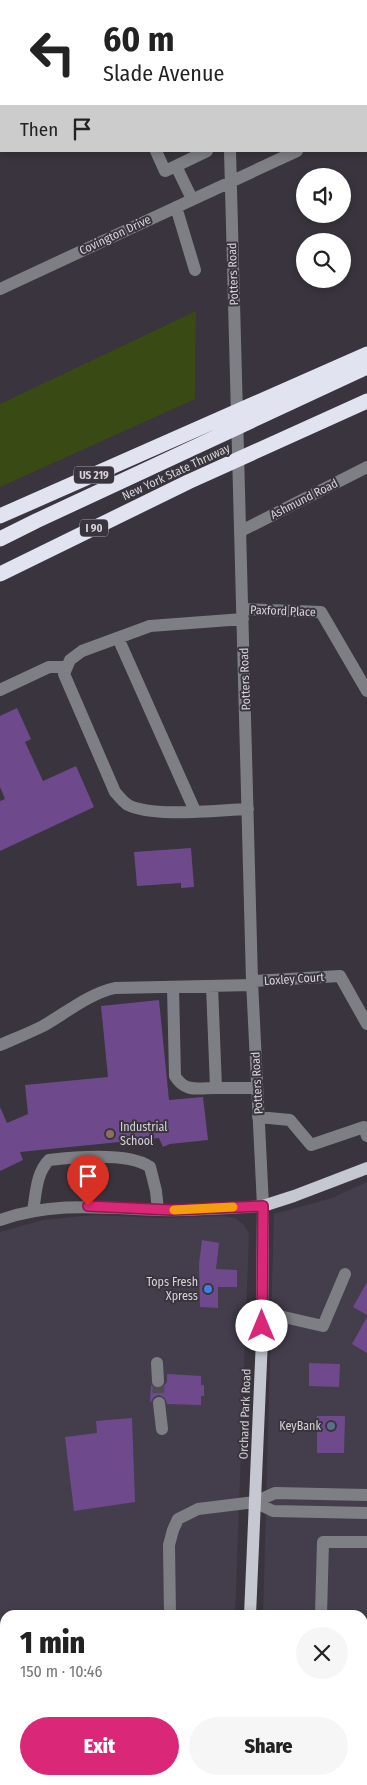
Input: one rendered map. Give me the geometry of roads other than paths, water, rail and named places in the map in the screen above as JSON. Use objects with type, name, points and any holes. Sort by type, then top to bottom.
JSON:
[{"type":"highway","name":"US 219","points":[[0,516],[367,354]]},
{"type":"highway","name":"New York State Thruway","points":[[0,539],[367,367]]},
{"type":"highway","name":"New York State Thruway","points":[[0,574],[188,482],[367,401]]},
{"type":"main road","points":[[263,1206],[367,1168]]},
{"type":"main road","name":"Orchard Park Road","points":[[250,1610],[262,1312],[263,1206]]},
{"type":"street","points":[[156,152],[165,171],[205,152]]},
{"type":"street","name":"Potters Road","points":[[230,152],[252,983],[263,1206]]},
{"type":"street","name":"Covington Drive","points":[[0,289],[295,152]]},
{"type":"street","points":[[176,166],[192,199]]},
{"type":"street","points":[[176,207],[195,270]]},
{"type":"street","name":"Ashmund Road","points":[[240,531],[367,467]]},
{"type":"street","name":"Paxford Place","points":[[243,614],[321,612],[367,691]]},
{"type":"street","points":[[243,614],[150,626],[82,651],[70,660],[64,674],[115,792],[126,804],[139,810],[158,812],[248,809]]},
{"type":"street","points":[[118,638],[195,811]]},
{"type":"street","points":[[0,690],[49,668],[67,667]]},
{"type":"street","name":"Loxley Court","points":[[252,983],[340,976],[367,1024]]},
{"type":"street","points":[[0,1045],[42,1026],[106,990],[115,988],[212,986],[252,983]]},
{"type":"street","points":[[173,986],[176,1076],[180,1084],[189,1088],[257,1088]]},
{"type":"street","points":[[212,986],[216,1088]]},
{"type":"street","points":[[258,1117],[290,1120],[311,1145],[364,1127],[367,1136]]},
{"type":"street","points":[[33,1211],[39,1178],[49,1160],[118,1156],[144,1162],[150,1167],[156,1191],[158,1210]]},
{"type":"street","points":[[0,1220],[33,1211],[71,1206],[104,1206],[158,1210],[263,1206]]},
{"type":"street","points":[[262,1312],[323,1326],[345,1274]]},
{"type":"street","points":[[157,1363],[158,1381]]},
{"type":"street","points":[[159,1403],[162,1429]]},
{"type":"street","points":[[170,1610],[169,1546],[178,1519],[198,1509],[255,1502],[275,1493],[367,1495]]},
{"type":"street","points":[[255,1502],[273,1511],[367,1513]]},
{"type":"street","points":[[321,1610],[323,1542],[367,1542]]},
{"type":"tunnel","points":[[158,1381],[159,1403]]},
{"type":"place","name":"Industrial School","points":[[110,1134]]},
{"type":"place","name":"Tops Fresh Xpress","points":[[208,1289]]},
{"type":"place","name":"KeyBank","points":[[331,1426]]}]
